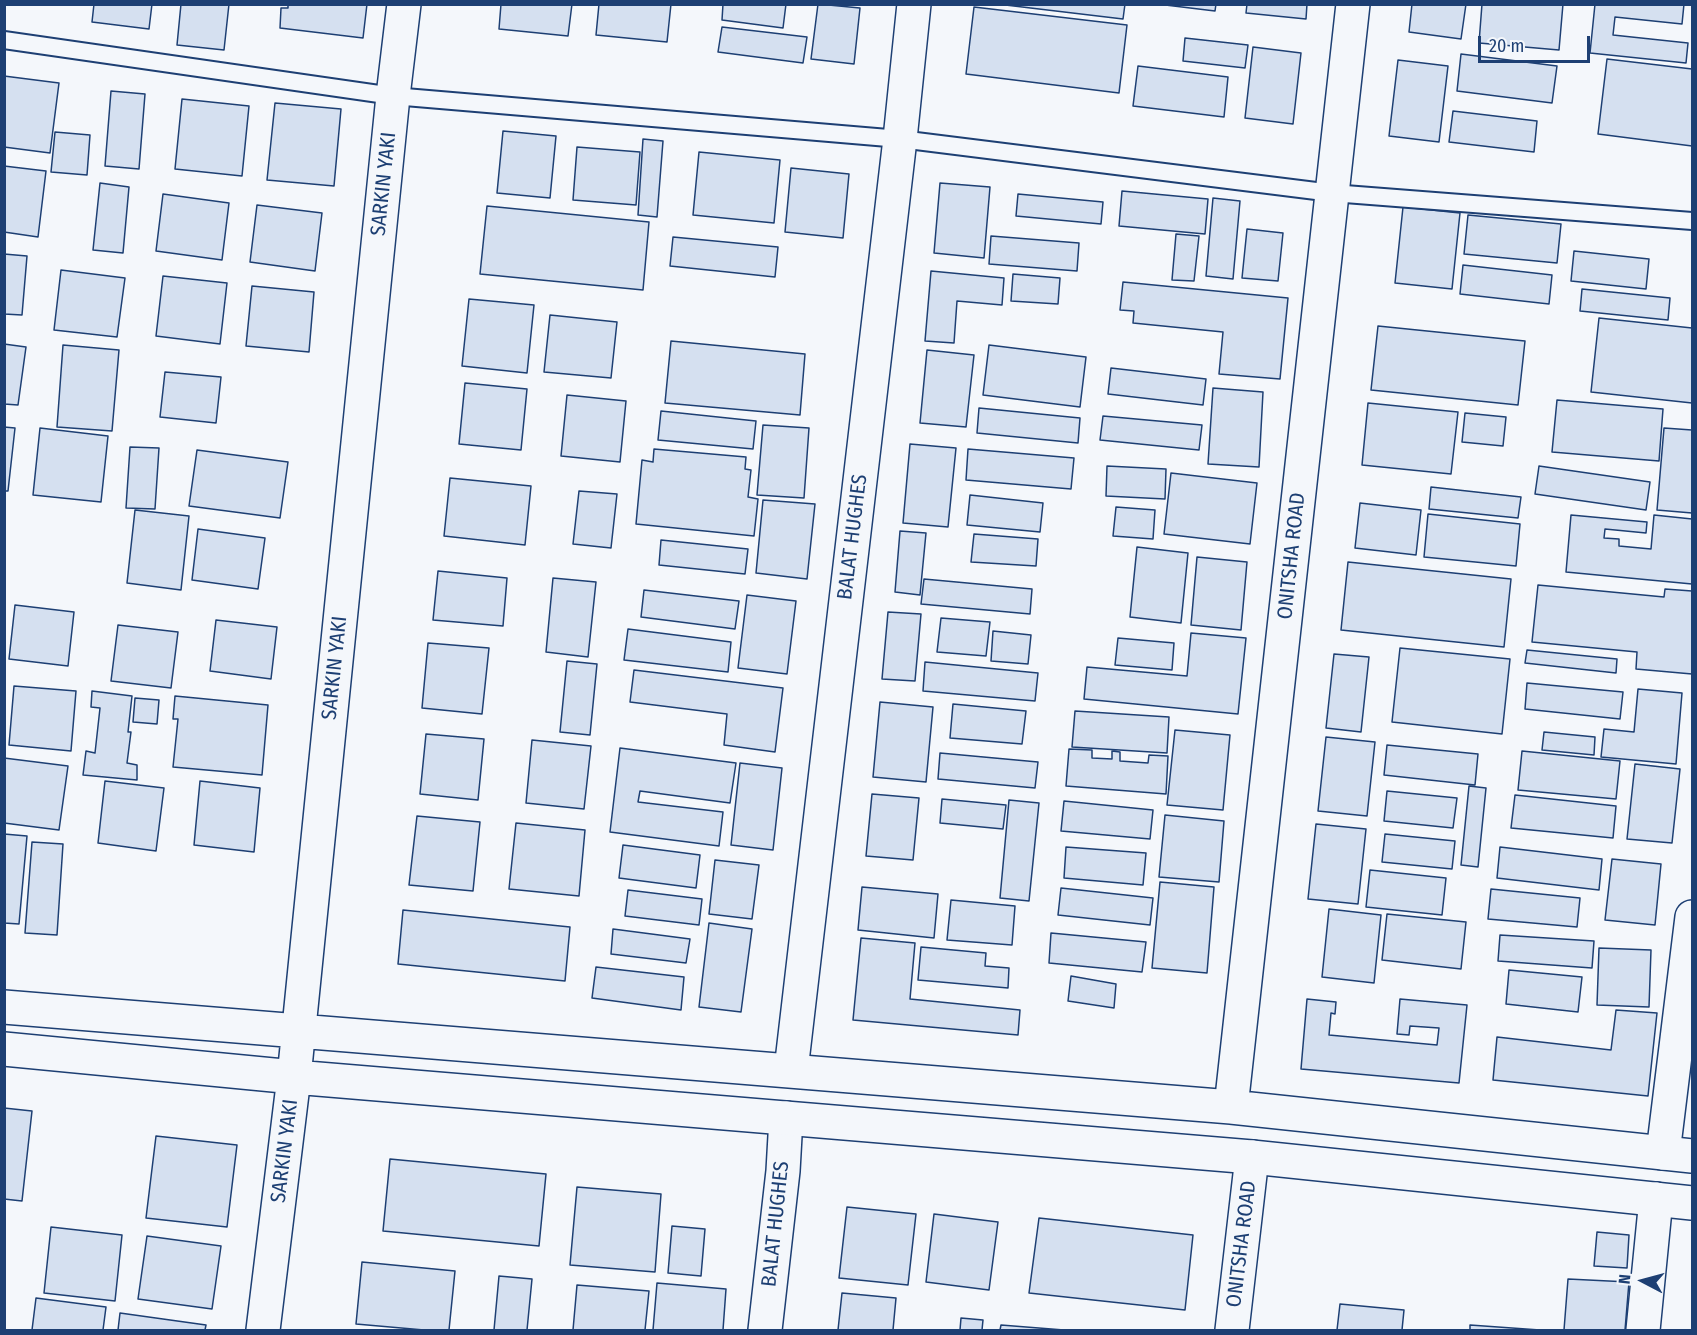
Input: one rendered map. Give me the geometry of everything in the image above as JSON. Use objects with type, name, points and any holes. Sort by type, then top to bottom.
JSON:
[{"type":"street","name":"SARKIN YAKI","points":[[263,1330],[294,1077],[404,4]]},
{"type":"street","name":"BALAT HUGHES","points":[[791,1070],[914,4]]},
{"type":"street","name":"ONITSHA ROAD","points":[[1231,1107],[1353,4]]},
{"type":"street","points":[[4,1007],[1231,1107],[1678,1154],[1692,917]]},
{"type":"street","points":[[4,1049],[294,1077],[1252,1157],[1692,1203]]},
{"type":"street","name":"BALAT HUGHES","points":[[765,1330],[783,1171],[786,1118]]},
{"type":"street","name":"ONITSHA ROAD","points":[[1232,1330],[1252,1157]]},
{"type":"street","points":[[1643,1330],[1656,1199]]},
{"type":"lane","points":[[4,40],[393,96],[900,139],[1332,192],[1692,221]]},
{"type":"building","points":[[94,4],[152,4],[149,29],[92,22]]},
{"type":"building","points":[[181,4],[229,4],[224,50],[177,45]]},
{"type":"building","points":[[288,4],[367,4],[363,38],[280,28],[281,8],[288,8]]},
{"type":"building","points":[[501,4],[572,4],[568,36],[499,29]]},
{"type":"building","points":[[599,4],[671,4],[667,42],[596,35]]},
{"type":"building","points":[[723,4],[786,4],[783,28],[722,20]]},
{"type":"building","points":[[818,4],[860,8],[854,64],[811,59]]},
{"type":"building","points":[[997,4],[1125,4],[1123,19]]},
{"type":"building","points":[[1157,4],[1216,4],[1215,11]]},
{"type":"building","points":[[1247,4],[1307,4],[1306,19],[1246,13]]},
{"type":"building","points":[[1412,4],[1466,4],[1461,39],[1409,32]]},
{"type":"building","points":[[1482,4],[1563,4],[1559,50],[1479,43]]},
{"type":"building","points":[[1595,4],[1684,4],[1682,24],[1615,17],[1613,35],[1688,43],[1686,63],[1590,53]]},
{"type":"building","points":[[974,7],[1127,25],[1119,93],[966,74]]},
{"type":"building","points":[[722,27],[807,37],[803,63],[718,52]]},
{"type":"building","points":[[1185,38],[1248,45],[1245,68],[1183,61]]},
{"type":"building","points":[[1253,47],[1301,53],[1293,124],[1245,118]]},
{"type":"building","points":[[1461,54],[1557,66],[1552,103],[1457,91]]},
{"type":"building","points":[[1607,59],[1692,69],[1692,146],[1598,134]]},
{"type":"building","points":[[1398,60],[1448,66],[1439,142],[1389,136]]},
{"type":"building","points":[[1138,66],[1228,77],[1224,117],[1133,106]]},
{"type":"building","points":[[4,76],[59,83],[50,153],[4,147]]},
{"type":"building","points":[[111,91],[145,94],[139,169],[105,166]]},
{"type":"building","points":[[182,99],[249,106],[242,176],[175,169]]},
{"type":"building","points":[[275,103],[341,109],[334,186],[267,180]]},
{"type":"building","points":[[1453,111],[1537,121],[1534,152],[1449,142]]},
{"type":"building","points":[[503,131],[556,136],[550,198],[497,193]]},
{"type":"building","points":[[55,132],[90,135],[87,175],[51,172]]},
{"type":"building","points":[[643,139],[663,141],[657,217],[638,215]]},
{"type":"building","points":[[577,147],[640,152],[636,205],[573,200]]},
{"type":"building","points":[[699,152],[780,160],[774,223],[693,215]]},
{"type":"building","points":[[4,166],[46,171],[38,237],[4,232]]},
{"type":"building","points":[[791,168],[849,174],[843,238],[785,232]]},
{"type":"building","points":[[100,183],[129,187],[123,253],[93,250]]},
{"type":"building","points":[[940,183],[990,187],[984,258],[934,253]]},
{"type":"building","points":[[1122,191],[1208,199],[1205,234],[1119,226]]},
{"type":"building","points":[[163,194],[229,203],[222,260],[156,251]]},
{"type":"building","points":[[1018,194],[1103,202],[1101,224],[1016,216]]},
{"type":"building","points":[[1213,198],[1240,201],[1233,279],[1206,276]]},
{"type":"building","points":[[257,205],[322,213],[315,271],[250,262]]},
{"type":"building","points":[[487,206],[649,222],[643,290],[480,274]]},
{"type":"building","points":[[1403,207],[1460,213],[1452,289],[1395,283]]},
{"type":"building","points":[[1468,215],[1561,224],[1557,263],[1464,254]]},
{"type":"building","points":[[1247,229],[1283,233],[1278,281],[1242,278]]},
{"type":"building","points":[[1176,234],[1199,236],[1194,281],[1172,280]]},
{"type":"building","points":[[991,236],[1079,243],[1077,271],[989,264]]},
{"type":"building","points":[[673,237],[778,247],[775,277],[670,266]]},
{"type":"building","points":[[1574,251],[1649,259],[1646,289],[1571,281]]},
{"type":"building","points":[[4,254],[27,256],[22,315],[4,314]]},
{"type":"building","points":[[1463,265],[1552,275],[1549,304],[1460,294]]},
{"type":"building","points":[[61,270],[125,278],[117,337],[54,330]]},
{"type":"building","points":[[931,271],[1004,278],[1002,305],[957,301],[954,343],[925,341]]},
{"type":"building","points":[[1013,274],[1060,278],[1058,304],[1011,301]]},
{"type":"building","points":[[163,276],[227,283],[220,344],[156,336]]},
{"type":"building","points":[[1123,282],[1288,298],[1280,379],[1219,374],[1223,332],[1133,323],[1134,311],[1120,310]]},
{"type":"building","points":[[252,286],[314,292],[309,352],[246,346]]},
{"type":"building","points":[[1582,289],[1670,298],[1668,320],[1580,311]]},
{"type":"building","points":[[469,299],[534,305],[527,373],[462,366]]},
{"type":"building","points":[[550,315],[617,322],[611,378],[544,372]]},
{"type":"building","points":[[1599,318],[1692,328],[1692,403],[1591,392]]},
{"type":"building","points":[[1378,326],[1525,341],[1518,405],[1371,390]]},
{"type":"building","points":[[671,341],[805,354],[800,415],[665,403]]},
{"type":"building","points":[[4,344],[26,347],[18,405],[4,404]]},
{"type":"building","points":[[63,345],[119,350],[112,431],[57,427]]},
{"type":"building","points":[[989,345],[1086,357],[1080,407],[983,395]]},
{"type":"building","points":[[927,350],[974,355],[966,427],[920,423]]},
{"type":"building","points":[[1111,368],[1206,379],[1203,405],[1108,394]]},
{"type":"building","points":[[165,372],[221,377],[216,423],[160,417]]},
{"type":"building","points":[[465,383],[527,389],[521,450],[459,444]]},
{"type":"building","points":[[1213,388],[1263,392],[1259,467],[1208,464]]},
{"type":"building","points":[[567,395],[626,401],[620,462],[561,456]]},
{"type":"building","points":[[1557,400],[1663,409],[1659,461],[1552,452]]},
{"type":"building","points":[[1368,403],[1458,412],[1451,474],[1362,465]]},
{"type":"building","points":[[979,408],[1080,418],[1078,443],[977,433]]},
{"type":"building","points":[[661,411],[756,421],[753,449],[658,440]]},
{"type":"building","points":[[1465,413],[1506,417],[1503,446],[1462,442]]},
{"type":"building","points":[[1103,416],[1202,425],[1199,450],[1100,440]]},
{"type":"building","points":[[763,425],[809,428],[804,498],[757,495]]},
{"type":"building","points":[[4,427],[15,428],[8,491],[4,491]]},
{"type":"building","points":[[40,428],[108,436],[101,502],[33,495]]},
{"type":"building","points":[[1664,428],[1692,430],[1692,513],[1657,510]]},
{"type":"building","points":[[910,444],[956,448],[948,527],[903,523]]},
{"type":"building","points":[[130,447],[159,448],[155,509],[126,508]]},
{"type":"building","points":[[654,449],[746,457],[745,469],[751,470],[748,497],[758,499],[754,536],[636,524],[642,460],[653,462]]},
{"type":"building","points":[[968,449],[1074,458],[1071,489],[966,480]]},
{"type":"building","points":[[197,450],[288,462],[280,518],[189,506]]},
{"type":"building","points":[[1107,466],[1166,469],[1165,499],[1106,496]]},
{"type":"building","points":[[1539,466],[1650,482],[1646,510],[1535,494]]},
{"type":"building","points":[[1171,473],[1257,483],[1250,544],[1164,534]]},
{"type":"building","points":[[450,478],[531,486],[525,545],[444,536]]},
{"type":"building","points":[[1431,487],[1521,497],[1518,518],[1429,509]]},
{"type":"building","points":[[579,491],[617,494],[611,548],[573,544]]},
{"type":"building","points":[[970,495],[1043,503],[1040,532],[967,525]]},
{"type":"building","points":[[763,500],[815,504],[807,579],[756,573]]},
{"type":"building","points":[[1360,503],[1421,510],[1416,555],[1355,548]]},
{"type":"building","points":[[1116,507],[1155,510],[1153,539],[1113,536]]},
{"type":"building","points":[[135,510],[189,516],[181,590],[127,583]]},
{"type":"building","points":[[1428,514],[1520,524],[1516,566],[1424,557]]},
{"type":"building","points":[[1571,515],[1647,522],[1646,533],[1605,529],[1604,538],[1619,539],[1619,546],[1651,549],[1654,515],[1692,519],[1692,584],[1566,572]]},
{"type":"building","points":[[198,529],[265,538],[258,589],[192,580]]},
{"type":"building","points":[[900,531],[926,533],[920,595],[895,592]]},
{"type":"building","points":[[974,534],[1038,539],[1036,566],[971,562]]},
{"type":"building","points":[[661,540],[748,549],[745,574],[659,565]]},
{"type":"building","points":[[1137,547],[1188,553],[1181,623],[1130,617]]},
{"type":"building","points":[[1197,557],[1247,562],[1241,630],[1191,625]]},
{"type":"building","points":[[1348,562],[1511,579],[1504,647],[1341,630]]},
{"type":"building","points":[[438,571],[507,578],[503,626],[433,620]]},
{"type":"building","points":[[553,578],[596,582],[588,657],[546,652]]},
{"type":"building","points":[[924,579],[1032,589],[1030,614],[921,604]]},
{"type":"building","points":[[1538,585],[1664,597],[1665,589],[1692,591],[1692,674],[1636,669],[1637,652],[1532,642]]},
{"type":"building","points":[[644,590],[739,601],[735,629],[641,617]]},
{"type":"building","points":[[747,595],[796,601],[787,674],[738,668]]},
{"type":"building","points":[[15,605],[74,612],[68,666],[9,659]]},
{"type":"building","points":[[888,612],[921,614],[915,681],[882,679]]},
{"type":"building","points":[[941,618],[990,622],[986,656],[937,652]]},
{"type":"building","points":[[216,620],[277,627],[271,679],[210,671]]},
{"type":"building","points":[[118,625],[178,632],[171,688],[111,681]]},
{"type":"building","points":[[628,629],[731,642],[728,672],[624,660]]},
{"type":"building","points":[[993,631],[1031,635],[1028,664],[991,661]]},
{"type":"building","points":[[1191,633],[1246,638],[1238,714],[1084,699],[1087,667],[1187,676]]},
{"type":"building","points":[[1118,638],[1174,643],[1172,670],[1115,665]]},
{"type":"building","points":[[428,643],[489,648],[482,714],[422,708]]},
{"type":"building","points":[[1400,648],[1510,659],[1502,734],[1392,722]]},
{"type":"building","points":[[1527,650],[1617,659],[1616,673],[1525,663]]},
{"type":"building","points":[[1334,654],[1369,657],[1361,732],[1326,728]]},
{"type":"building","points":[[567,661],[597,664],[590,735],[560,732]]},
{"type":"building","points":[[925,662],[1038,673],[1035,701],[923,691]]},
{"type":"building","points":[[634,670],[783,688],[775,752],[724,745],[727,714],[630,702]]},
{"type":"building","points":[[1527,683],[1623,692],[1620,719],[1525,709]]},
{"type":"building","points":[[14,686],[76,691],[71,751],[9,745]]},
{"type":"building","points":[[1638,689],[1682,693],[1676,764],[1601,757],[1604,729],[1634,732]]},
{"type":"building","points":[[92,691],[132,696],[127,763],[137,765],[137,780],[83,775],[86,751],[95,753],[100,708],[91,707]]},
{"type":"building","points":[[175,696],[268,705],[262,775],[173,767],[178,719],[173,719]]},
{"type":"building","points":[[135,698],[159,700],[157,724],[133,722]]},
{"type":"building","points":[[880,702],[933,707],[926,782],[873,777]]},
{"type":"building","points":[[953,704],[1026,711],[1022,744],[950,738]]},
{"type":"building","points":[[1075,711],[1169,717],[1167,753],[1072,747]]},
{"type":"building","points":[[1175,730],[1230,735],[1223,810],[1167,805]]},
{"type":"building","points":[[1544,732],[1595,737],[1594,755],[1542,750]]},
{"type":"building","points":[[426,734],[484,739],[478,800],[420,794]]},
{"type":"building","points":[[1326,737],[1375,742],[1367,816],[1318,811]]},
{"type":"building","points":[[532,740],[591,746],[584,809],[526,803]]},
{"type":"building","points":[[1387,745],[1478,754],[1475,785],[1384,775]]},
{"type":"building","points":[[620,748],[736,763],[730,803],[640,791],[638,802],[723,812],[719,846],[610,832]]},
{"type":"building","points":[[1069,749],[1092,750],[1092,758],[1112,759],[1112,751],[1120,752],[1120,761],[1148,763],[1149,755],[1168,756],[1166,794],[1066,786]]},
{"type":"building","points":[[1522,751],[1620,761],[1616,799],[1518,790]]},
{"type":"building","points":[[940,753],[1038,762],[1035,788],[938,779]]},
{"type":"building","points":[[4,758],[68,766],[59,830],[4,823]]},
{"type":"building","points":[[740,763],[782,768],[773,850],[731,845]]},
{"type":"building","points":[[1635,764],[1680,769],[1672,843],[1627,839]]},
{"type":"building","points":[[105,781],[164,788],[156,851],[98,843]]},
{"type":"building","points":[[200,781],[260,788],[254,852],[194,845]]},
{"type":"building","points":[[1469,786],[1486,788],[1478,867],[1461,865]]},
{"type":"building","points":[[1387,791],[1457,798],[1453,828],[1384,821]]},
{"type":"building","points":[[872,794],[919,798],[913,860],[866,856]]},
{"type":"building","points":[[1515,795],[1616,806],[1613,838],[1511,828]]},
{"type":"building","points":[[942,799],[1006,805],[1003,829],[940,823]]},
{"type":"building","points":[[1009,800],[1039,803],[1029,901],[1000,898]]},
{"type":"building","points":[[1064,801],[1153,810],[1150,839],[1061,831]]},
{"type":"building","points":[[1165,815],[1224,821],[1219,882],[1159,877]]},
{"type":"building","points":[[417,816],[480,822],[473,891],[409,885]]},
{"type":"building","points":[[516,823],[585,830],[579,896],[509,889]]},
{"type":"building","points":[[1316,824],[1366,829],[1358,904],[1308,899]]},
{"type":"building","points":[[4,834],[27,836],[19,924],[4,923]]},
{"type":"building","points":[[1385,834],[1455,841],[1452,869],[1382,862]]},
{"type":"building","points":[[32,842],[63,844],[57,935],[25,933]]},
{"type":"building","points":[[623,845],[700,855],[696,888],[619,878]]},
{"type":"building","points":[[1066,847],[1146,853],[1143,885],[1064,878]]},
{"type":"building","points":[[1500,847],[1602,859],[1599,890],[1497,878]]},
{"type":"building","points":[[1612,859],[1661,864],[1655,925],[1605,920]]},
{"type":"building","points":[[715,860],[759,865],[752,919],[709,914]]},
{"type":"building","points":[[1370,870],[1446,878],[1442,915],[1366,907]]},
{"type":"building","points":[[1160,882],[1214,887],[1207,973],[1152,968]]},
{"type":"building","points":[[862,887],[938,894],[934,938],[858,930]]},
{"type":"building","points":[[1061,888],[1153,898],[1150,925],[1058,915]]},
{"type":"building","points":[[1491,889],[1580,898],[1577,927],[1488,919]]},
{"type":"building","points":[[628,890],[702,899],[699,925],[625,916]]},
{"type":"building","points":[[951,900],[1015,906],[1012,945],[947,940]]},
{"type":"building","points":[[1329,909],[1381,915],[1374,983],[1322,977]]},
{"type":"building","points":[[403,910],[570,927],[565,981],[398,964]]},
{"type":"building","points":[[1387,914],[1466,922],[1461,969],[1382,960]]},
{"type":"building","points":[[709,923],[752,929],[741,1012],[699,1007]]},
{"type":"building","points":[[613,929],[690,939],[686,963],[611,954]]},
{"type":"building","points":[[1051,933],[1146,942],[1142,972],[1049,963]]},
{"type":"building","points":[[1500,935],[1594,941],[1592,968],[1498,961]]},
{"type":"building","points":[[861,938],[915,943],[910,999],[1020,1010],[1018,1035],[853,1020]]},
{"type":"building","points":[[921,947],[986,953],[985,966],[1009,968],[1008,988],[918,980]]},
{"type":"building","points":[[1599,948],[1651,950],[1649,1007],[1597,1005]]},
{"type":"building","points":[[596,967],[684,977],[681,1010],[592,998]]},
{"type":"building","points":[[1509,970],[1582,977],[1578,1012],[1506,1004]]},
{"type":"building","points":[[1071,976],[1116,984],[1114,1008],[1068,1001]]},
{"type":"building","points":[[1307,999],[1336,1002],[1335,1014],[1331,1013],[1329,1035],[1437,1045],[1439,1028],[1410,1026],[1409,1035],[1397,1034],[1400,999],[1467,1005],[1459,1083],[1301,1069]]},
{"type":"building","points":[[1616,1010],[1657,1013],[1648,1096],[1493,1080],[1497,1037],[1611,1050]]},
{"type":"building","points":[[4,1108],[32,1111],[22,1201],[4,1199]]},
{"type":"building","points":[[156,1136],[237,1145],[227,1227],[146,1218]]},
{"type":"building","points":[[390,1159],[546,1174],[539,1246],[383,1231]]},
{"type":"building","points":[[577,1187],[661,1194],[655,1272],[570,1265]]},
{"type":"building","points":[[847,1207],[916,1214],[908,1285],[839,1278]]},
{"type":"building","points":[[934,1214],[998,1222],[989,1290],[926,1282]]},
{"type":"building","points":[[1039,1218],[1193,1235],[1185,1310],[1029,1293]]},
{"type":"building","points":[[672,1226],[705,1229],[701,1276],[668,1273]]},
{"type":"building","points":[[51,1227],[122,1235],[115,1301],[44,1293]]},
{"type":"building","points":[[1597,1232],[1629,1235],[1627,1268],[1594,1266]]},
{"type":"building","points":[[147,1236],[221,1246],[212,1309],[138,1299]]},
{"type":"building","points":[[362,1262],[455,1271],[449,1330],[356,1324]]},
{"type":"building","points":[[499,1276],[532,1279],[527,1330],[494,1330]]},
{"type":"building","points":[[1568,1279],[1629,1282],[1625,1330],[1564,1330]]},
{"type":"building","points":[[657,1283],[726,1289],[723,1330],[653,1330]]},
{"type":"building","points":[[577,1285],[649,1291],[645,1330],[573,1330]]},
{"type":"building","points":[[842,1293],[896,1298],[893,1330],[838,1330]]},
{"type":"building","points":[[36,1298],[106,1307],[103,1330],[32,1330]]},
{"type":"building","points":[[1340,1304],[1404,1310],[1402,1330],[1337,1330]]},
{"type":"building","points":[[120,1313],[206,1325],[205,1330],[118,1330]]},
{"type":"building","points":[[961,1318],[983,1320],[982,1330],[960,1330]]},
{"type":"building","points":[[1001,1325],[1064,1330],[1000,1330]]},
{"type":"building","points":[[1470,1325],[1540,1330],[1470,1330]]}]
